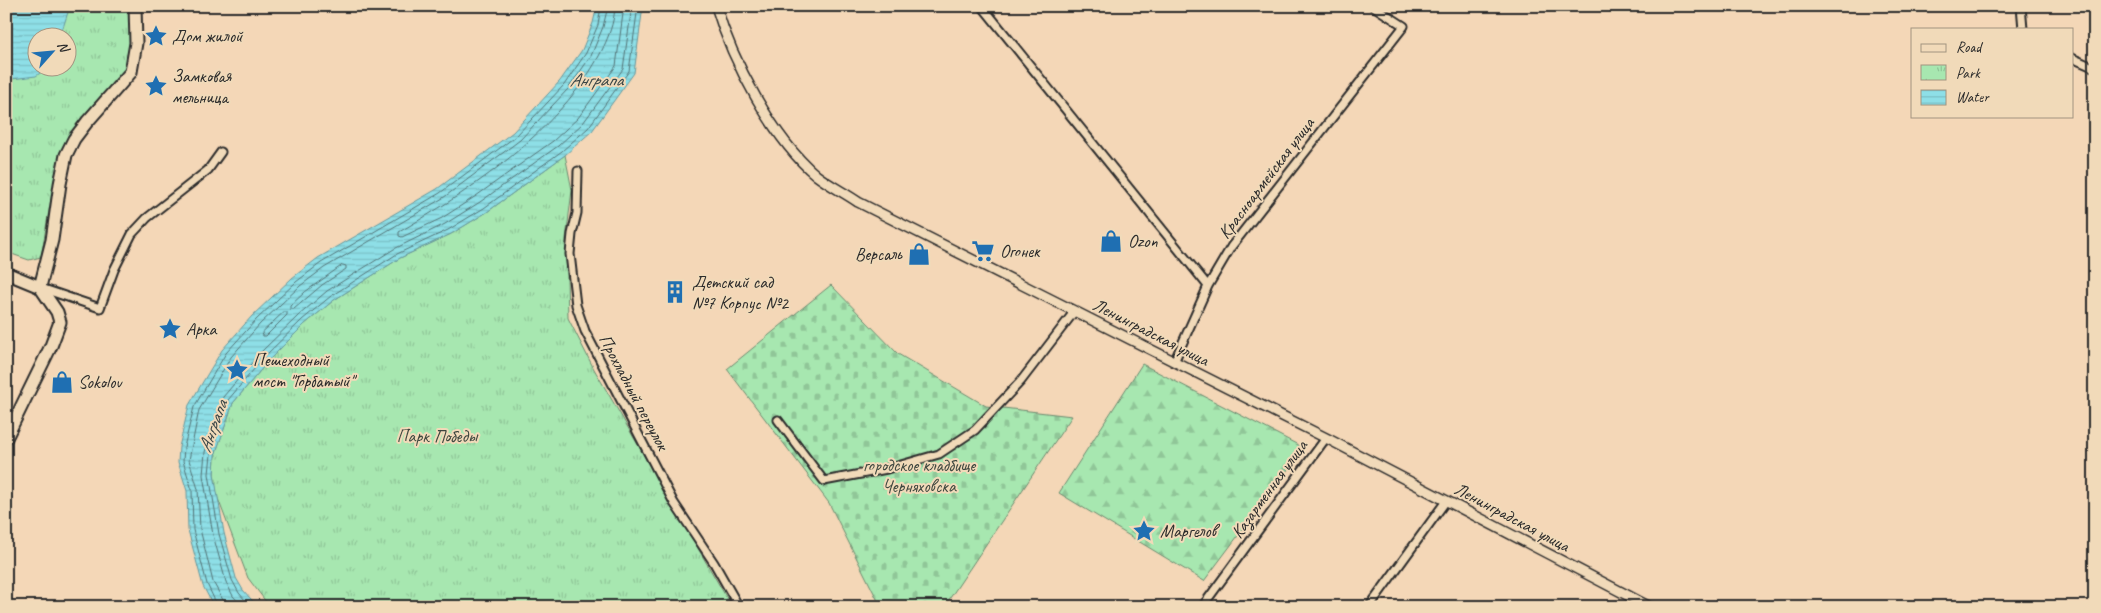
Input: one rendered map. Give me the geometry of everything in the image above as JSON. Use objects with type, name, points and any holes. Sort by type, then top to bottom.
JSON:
[{"type":"main road","points":[[40,287],[52,240],[66,155],[74,139],[131,72],[136,43],[135,6]]},
{"type":"main road","points":[[6,273],[40,287],[57,312],[60,322],[51,346],[6,438]]},
{"type":"street","name":"Ленинградская улица","points":[[716,6],[721,24],[750,88],[774,126],[801,160],[817,175],[858,202],[1326,438],[1650,607]]},
{"type":"street","points":[[982,6],[1208,286]]},
{"type":"street","name":"Красноармейская улица","points":[[1174,362],[1208,286],[1231,247],[1404,26],[1373,6]]},
{"type":"street","points":[[2021,6],[2023,28]]},
{"type":"street","points":[[2074,59],[2095,68]]},
{"type":"street","points":[[40,287],[100,308],[114,270],[132,234],[147,218],[208,170],[221,152]]},
{"type":"street","name":"Прохладный переулок","points":[[578,171],[577,213],[570,254],[576,306],[585,331],[674,503],[714,563],[739,607]]},
{"type":"street","points":[[778,420],[824,482],[887,469],[939,454],[975,430],[1020,381],[1074,312]]},
{"type":"street","name":"Казарменная улица","points":[[1202,607],[1326,438]]},
{"type":"street","points":[[1369,607],[1446,501]]},
{"type":"green space","points":[[6,6],[130,6],[132,40],[128,66],[89,109],[65,142],[55,175],[41,257],[29,260],[6,252]]},
{"type":"green space","name":"Парк Победы","points":[[565,155],[572,190],[566,239],[568,318],[594,369],[732,607],[270,607],[248,578],[217,496],[214,474],[215,455],[233,403],[270,359],[305,324],[334,300],[400,258],[451,234],[487,212]]},
{"type":"green space","name":"городское кладбище Черняховска","points":[[831,285],[898,354],[986,406],[1072,416],[944,607],[881,607],[829,503],[727,369]]},
{"type":"green space","points":[[1142,364],[1304,448],[1204,581],[1059,493]]},
{"type":"water","points":[[6,6],[70,6],[63,28],[28,28],[28,77],[12,79],[6,75]]},
{"type":"water","name":"Анграпа","points":[[597,6],[643,6],[634,73],[592,131],[565,155],[487,212],[451,234],[400,258],[334,300],[305,324],[270,359],[233,403],[215,455],[214,474],[224,533],[236,578],[243,590],[258,607],[214,607],[203,586],[188,530],[187,491],[178,462],[179,447],[189,405],[222,350],[252,316],[292,278],[318,258],[437,189],[513,132],[560,81],[582,50],[593,23]]},
{"type":"place","name":"Дом жилой","points":[[156,36]]},
{"type":"place","name":"Замковая мельница","points":[[156,86]]},
{"type":"place","name":"Ozon","points":[[1111,241]]},
{"type":"place","name":"Огонек","points":[[983,251]]},
{"type":"place","name":"Версаль","points":[[919,254]]},
{"type":"place","name":"Детский сад №7 Корпус №2","points":[[675,292]]},
{"type":"place","name":"Арка","points":[[170,329]]},
{"type":"place","name":"Пешеходный мост \"Горбатый\"","points":[[237,370]]},
{"type":"place","name":"Sokolov","points":[[62,382]]},
{"type":"place","name":"Маргелов","points":[[1144,531]]}]
